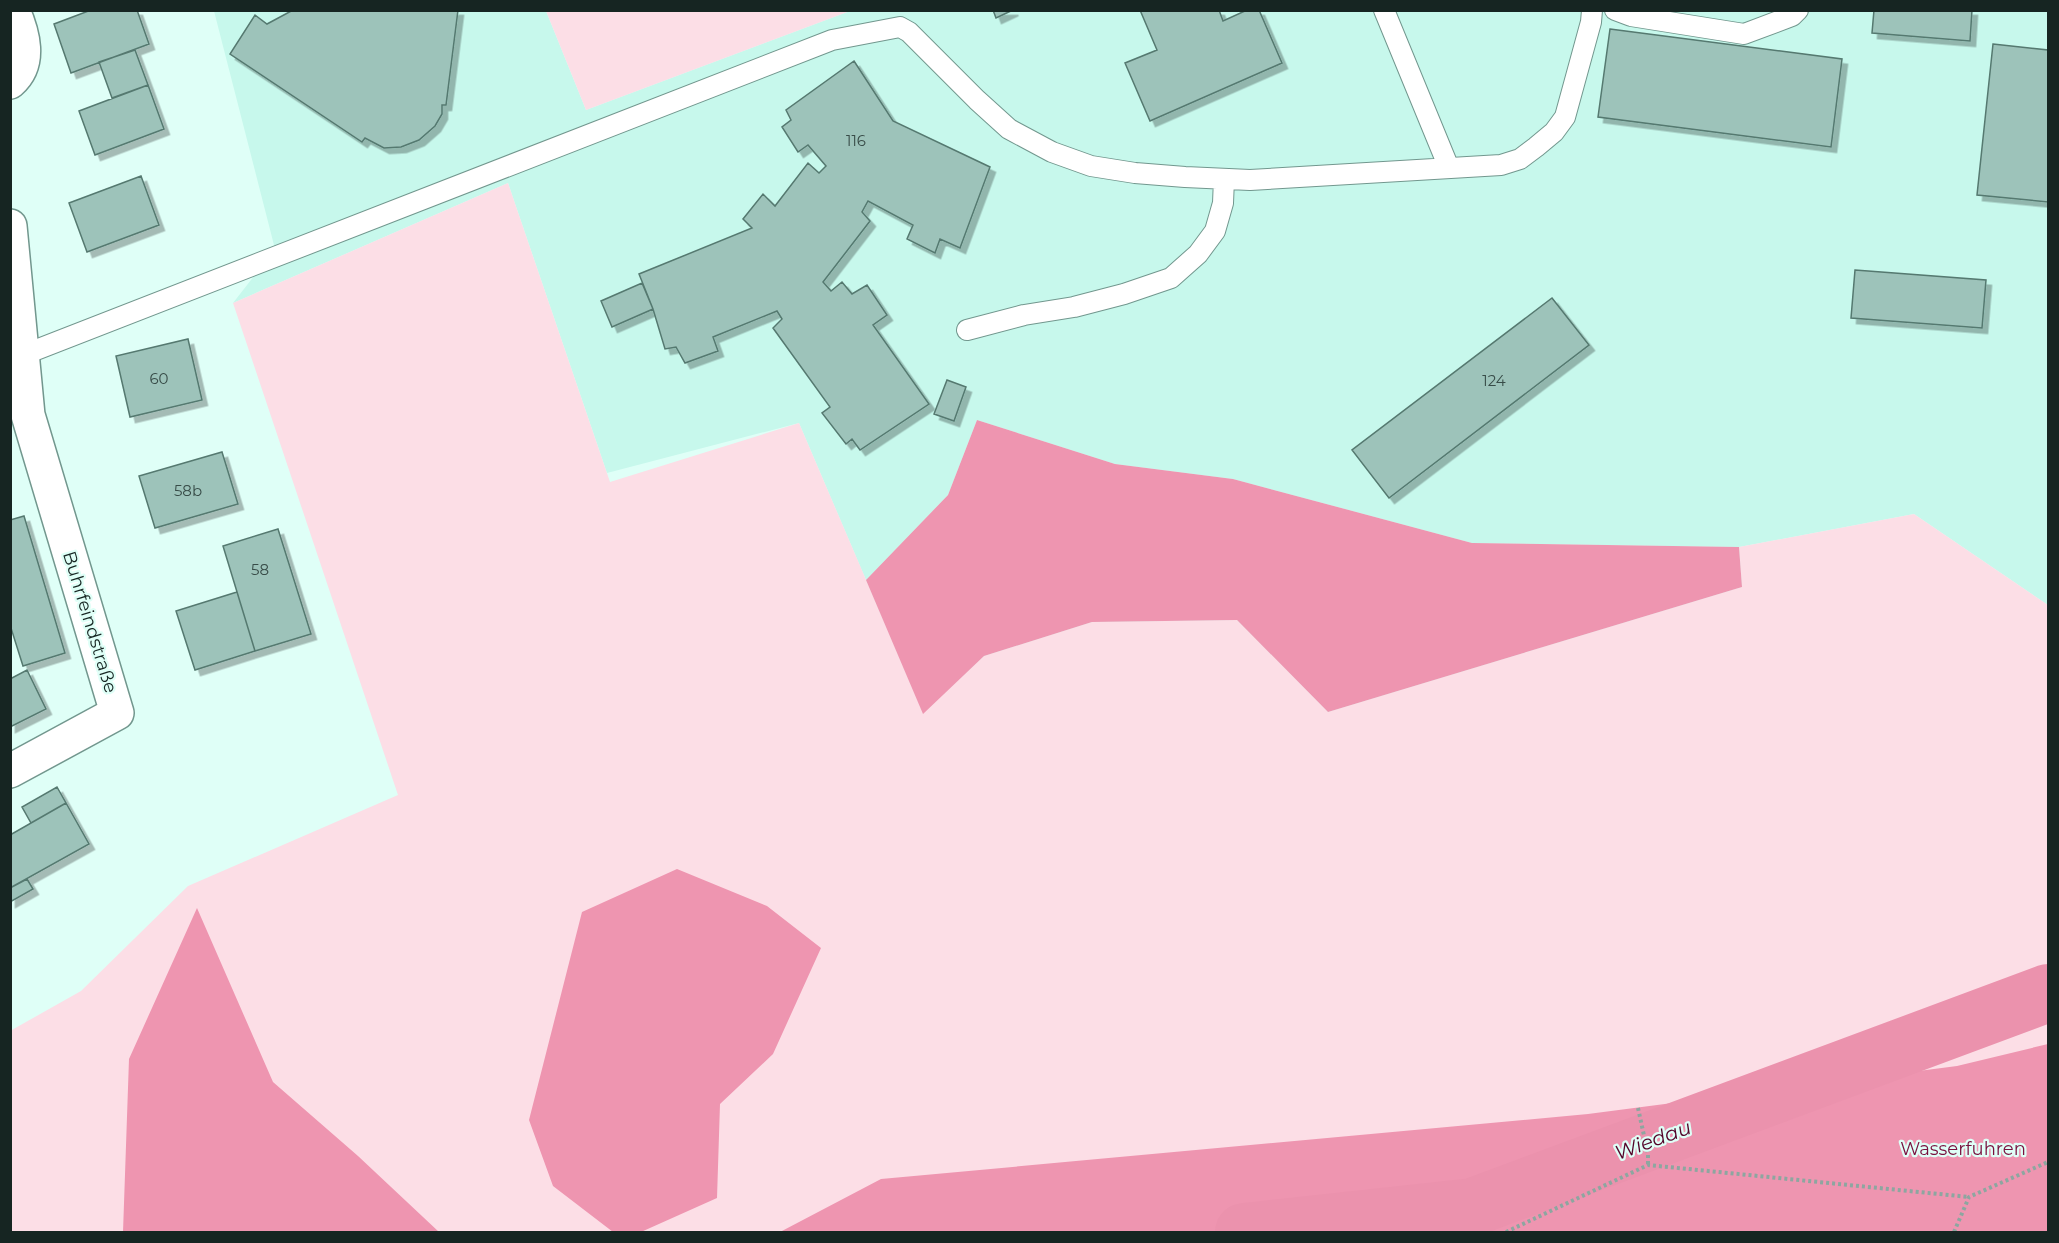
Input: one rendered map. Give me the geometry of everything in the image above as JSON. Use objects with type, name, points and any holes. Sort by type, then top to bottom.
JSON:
[{"type":"street","points":[[10,82],[21,71],[25,54],[20,27],[13,10]]},
{"type":"street","points":[[10,226],[23,355],[20,418]]},
{"type":"street","name":"Buhrfeindstraße","points":[[10,771],[117,713],[20,418]]},
{"type":"lane","points":[[1384,10],[1449,168]]},
{"type":"lane","points":[[23,355],[832,40],[900,27],[909,32],[1009,129],[1052,152],[1091,166],[1136,173],[1224,179],[1304,178],[1501,165],[1520,159],[1554,132],[1565,117],[1591,22],[1592,10]]},
{"type":"lane","points":[[1615,10],[1653,20],[1744,34],[1792,16],[1798,10]]},
{"type":"lane","points":[[967,330],[1024,315],[1124,294],[1171,278],[1198,254],[1215,231],[1223,203],[1224,179]]},
{"type":"path","points":[[1638,1108],[1648,1154],[1648,1165]]},
{"type":"path","points":[[1506,1233],[1648,1165],[1969,1197],[2049,1162]]},
{"type":"path","points":[[1954,1233],[1969,1197]]},
{"type":"shaded area","points":[[214,11],[546,11],[586,110],[850,11],[2048,11],[2048,605],[1914,514],[1739,547],[1472,543],[1233,479],[1115,464],[977,420],[948,495],[866,580],[799,423],[607,473],[508,183],[233,303],[275,249]]},
{"type":"green space","points":[[546,11],[850,11],[586,110]]},
{"type":"green space","points":[[508,183],[610,482],[799,423],[923,713],[984,656],[1092,622],[1237,620],[1328,712],[1742,587],[1739,547],[1914,514],[2048,605],[2048,1232],[11,1232],[10,1031],[81,991],[188,886],[398,795],[233,303]]},
{"type":"green space","points":[[977,420],[1115,464],[1233,479],[1472,543],[1739,547],[1742,587],[1328,712],[1237,620],[1092,622],[984,656],[923,714],[866,580],[948,495]]},
{"type":"green space","points":[[677,869],[767,906],[821,948],[773,1054],[720,1104],[717,1198],[641,1232],[613,1232],[553,1186],[529,1120],[582,912]]},
{"type":"green space","points":[[197,908],[273,1082],[358,1156],[439,1232],[123,1232],[129,1059]]},
{"type":"green space","name":"Wasserfuhren","points":[[2048,1044],[2048,1232],[780,1232],[881,1179],[1588,1114],[1957,1066]]},
{"type":"building","points":[[91,10],[137,10],[149,44],[71,73],[54,24]]},
{"type":"building","points":[[293,10],[458,10],[446,105],[442,105],[442,114],[435,126],[419,140],[401,147],[384,148],[365,138],[362,142],[230,54],[255,15],[267,24]]},
{"type":"building","points":[[993,10],[1013,10],[996,18]]},
{"type":"building","points":[[1140,10],[1219,10],[1223,21],[1247,10],[1259,10],[1282,63],[1150,121],[1125,63],[1157,50]]},
{"type":"building","points":[[1874,10],[1972,10],[1970,41],[1872,33]]},
{"type":"building","points":[[1610,29],[1842,59],[1831,147],[1598,117]]},
{"type":"building","points":[[1993,44],[2048,50],[2048,202],[1977,195]]},
{"type":"building","points":[[135,50],[148,85],[112,98],[99,62]]},
{"type":"building","points":[[854,61],[893,121],[990,167],[960,248],[940,239],[935,253],[907,239],[913,225],[868,201],[862,212],[870,221],[823,282],[831,291],[842,282],[852,294],[867,285],[887,315],[873,325],[929,404],[860,450],[852,439],[846,444],[822,413],[830,407],[773,328],[782,319],[777,311],[713,337],[718,351],[685,363],[676,347],[665,349],[639,274],[752,228],[743,219],[763,194],[775,206],[808,163],[819,173],[826,166],[808,145],[798,152],[782,127],[791,120],[786,110]]},
{"type":"building","points":[[148,85],[164,129],[95,155],[79,111]]},
{"type":"building","points":[[141,176],[159,225],[87,252],[69,203]]},
{"type":"building","points":[[1855,270],[1986,280],[1982,328],[1851,318]]},
{"type":"building","points":[[642,283],[653,309],[612,327],[601,301]]},
{"type":"building","points":[[1552,298],[1589,345],[1389,498],[1352,450]]},
{"type":"building","points":[[188,339],[202,400],[130,417],[116,356]]},
{"type":"building","points":[[947,380],[966,387],[954,421],[934,414]]},
{"type":"building","points":[[222,452],[238,504],[155,528],[139,476]]},
{"type":"building","points":[[24,516],[65,653],[23,666],[10,625],[10,520]]},
{"type":"building","points":[[278,529],[311,634],[255,651],[223,546]]},
{"type":"building","points":[[237,592],[255,651],[195,670],[176,611]]},
{"type":"building","points":[[27,670],[46,709],[10,727],[10,679]]},
{"type":"building","points":[[57,787],[66,803],[31,823],[22,807]]},
{"type":"building","points":[[66,803],[89,844],[10,888],[10,835]]},
{"type":"building","points":[[27,879],[33,889],[10,902],[10,888]]},
{"type":"waterway","name":"Wiedau","points":[[1244,1232],[1473,1207],[2048,993]]}]
